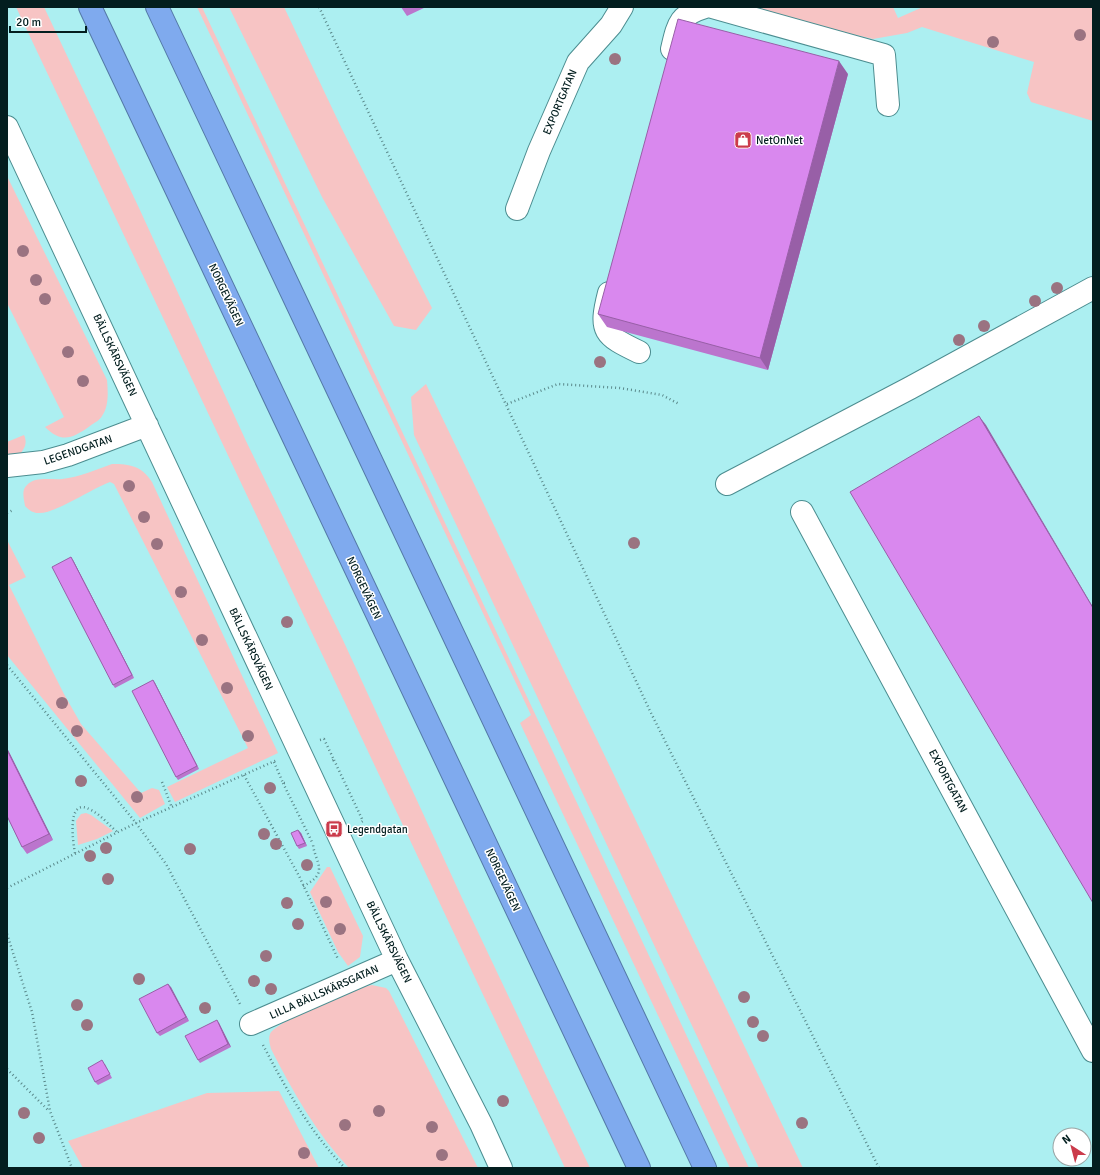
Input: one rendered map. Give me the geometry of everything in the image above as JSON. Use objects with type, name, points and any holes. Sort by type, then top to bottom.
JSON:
[{"type":"highway","name":"NORGEVÄGEN","points":[[90,7],[639,1168]]},
{"type":"highway","points":[[158,7],[705,1168]]},
{"type":"street","name":"EXPORTGATAN","points":[[517,209],[539,151],[578,62],[611,25],[622,7]]},
{"type":"street","points":[[667,67],[678,26],[683,18],[692,11],[705,7]]},
{"type":"street","points":[[712,7],[884,55],[888,105]]},
{"type":"street","name":"BÄLLSKÄRSVÄGEN","points":[[7,127],[148,425],[298,751],[397,960],[481,1124],[501,1168]]},
{"type":"street","points":[[615,270],[603,316],[605,328],[614,340],[639,352]]},
{"type":"street","points":[[726,484],[910,388],[1093,288]]},
{"type":"street","name":"LEGENDGATAN","points":[[7,466],[43,462],[68,455],[148,425]]},
{"type":"street","name":"EXPORTGATAN","points":[[802,512],[1093,1051]]},
{"type":"street","name":"LILLA BÄLLSKÄRSGATAN","points":[[251,1024],[397,960]]},
{"type":"path","points":[[319,7],[651,713],[879,1168]]},
{"type":"path","points":[[507,404],[558,384],[620,388],[662,395],[679,404]]},
{"type":"path","points":[[7,513],[13,510]]},
{"type":"path","points":[[7,665],[136,823],[166,864],[290,1095],[329,1152],[345,1168]]},
{"type":"path","points":[[7,888],[136,823],[324,739],[363,821],[356,825]]},
{"type":"path","points":[[326,764],[334,760]]},
{"type":"path","points":[[274,762],[313,844],[320,864],[319,871],[314,879],[304,886]]},
{"type":"path","points":[[244,775],[304,886],[350,980]]},
{"type":"path","points":[[283,783],[289,780]]},
{"type":"path","points":[[162,782],[172,808]]},
{"type":"path","points":[[75,853],[72,837],[73,817],[80,809],[91,809],[118,832]]},
{"type":"path","points":[[313,844],[318,842]]},
{"type":"path","points":[[7,934],[32,1012],[50,1111],[72,1168]]},
{"type":"path","points":[[7,1068],[50,1111]]},
{"type":"shaded area","points":[[16,7],[44,7],[139,208],[246,441],[342,638],[468,911],[590,1168],[565,1168]]},
{"type":"shaded area","points":[[197,7],[202,7],[749,1168],[730,1168],[520,723],[531,715]]},
{"type":"shaded area","points":[[229,7],[284,7],[342,129],[432,308],[416,330],[394,326],[322,197]]},
{"type":"shaded area","points":[[734,7],[893,7],[898,18],[923,7],[1093,7],[1093,121],[1031,102],[1027,93],[1034,62],[922,27],[907,33],[873,39]]},
{"type":"shaded area","points":[[7,176],[107,380],[107,403],[101,417],[73,436],[57,436],[45,427],[64,417],[7,303]]},
{"type":"shaded area","points":[[426,384],[803,1168],[759,1168],[414,435],[411,397]]},
{"type":"shaded area","points":[[24,435],[24,449],[19,456],[7,457],[7,442]]},
{"type":"shaded area","points":[[112,464],[130,465],[140,469],[152,482],[278,753],[175,802],[167,787],[248,748],[114,484],[110,482],[63,506],[45,512],[38,513],[30,511],[25,506],[23,495],[24,489],[34,480],[75,477]]},
{"type":"shaded area","points":[[7,540],[26,577],[9,585],[64,694],[81,724],[141,793],[152,788],[159,790],[165,804],[140,818],[7,655]]},
{"type":"shaded area","points":[[86,813],[113,831],[97,839],[78,845],[76,821],[81,814]]},
{"type":"shaded area","points":[[327,867],[330,867],[363,936],[360,957],[348,966],[338,952],[310,892]]},
{"type":"shaded area","points":[[372,985],[386,988],[389,991],[478,1168],[349,1168],[326,1141],[306,1112],[288,1081],[271,1049],[269,1040],[270,1034],[275,1029],[300,1014],[335,998]]},
{"type":"shaded area","points":[[279,1091],[319,1168],[83,1168],[68,1141],[207,1093]]},
{"type":"building","name":"NetOnNet","points":[[678,19],[839,61],[760,358],[598,314]]},
{"type":"building","points":[[979,416],[1093,608],[1093,903],[850,492]]},
{"type":"building","points":[[71,557],[132,675],[113,685],[52,567]]},
{"type":"building","points":[[153,680],[197,766],[176,777],[132,691]]},
{"type":"building","points":[[7,750],[49,834],[22,847],[7,816]]},
{"type":"building","points":[[298,830],[305,843],[297,846],[291,833]]},
{"type":"building","points":[[168,984],[186,1017],[157,1033],[139,999]]},
{"type":"building","points":[[217,1020],[228,1044],[198,1060],[185,1036]]},
{"type":"building","points":[[102,1060],[110,1074],[95,1082],[88,1068]]},
{"type":"place","name":"NetOnNet","points":[[743,140]]},
{"type":"place","name":"Legendgatan","points":[[334,829]]}]
